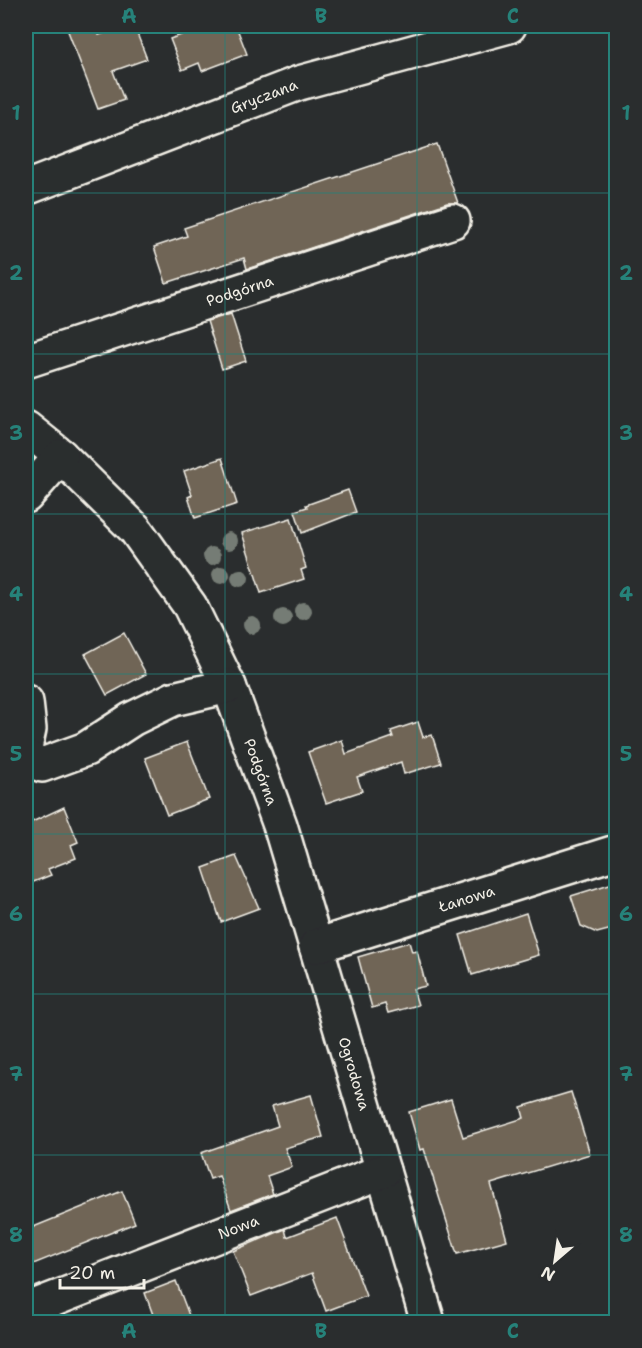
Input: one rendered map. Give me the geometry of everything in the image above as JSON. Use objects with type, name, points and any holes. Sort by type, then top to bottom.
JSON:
[{"type":"street","name":"Gryczana","points":[[26,188],[299,83],[509,26]]},
{"type":"street","name":"Podgórna","points":[[26,362],[453,220]]},
{"type":"street","name":"Podgórna","points":[[26,428],[61,456],[135,529],[190,606],[230,686],[280,825]]},
{"type":"street","points":[[26,496],[61,456]]},
{"type":"street","points":[[26,757],[42,765],[86,749],[132,719],[173,699],[230,686]]},
{"type":"street","points":[[26,702],[29,729],[26,743]]},
{"type":"street","name":"Ogrodowa","points":[[280,825],[428,1323]]},
{"type":"street","name":"Łanowa","points":[[316,946],[616,852]]},
{"type":"street","name":"Nowa","points":[[26,1310],[383,1171]]},
{"type":"building","points":[[66,26],[96,26],[99,35],[126,26],[134,26],[147,59],[113,71],[124,100],[98,109]]},
{"type":"building","points":[[206,26],[236,26],[247,54],[202,71],[199,63],[182,70],[170,39]]},
{"type":"building","points":[[437,144],[458,203],[447,203],[247,269],[244,258],[166,283],[154,247],[187,236],[184,228]]},
{"type":"building","points":[[231,314],[246,361],[222,369],[207,321]]},
{"type":"building","points":[[222,458],[237,504],[195,518],[188,497],[192,495],[184,471]]},
{"type":"building","points":[[348,490],[356,512],[302,533],[295,511]]},
{"type":"building","points":[[291,518],[306,568],[301,570],[304,579],[261,593],[242,533]]},
{"type":"building","points":[[124,633],[146,674],[107,695],[85,654]]},
{"type":"building","points":[[418,722],[423,737],[432,735],[441,763],[404,774],[401,762],[357,777],[362,791],[326,803],[308,752],[342,740],[346,754],[393,737],[391,731]]},
{"type":"building","points":[[187,742],[209,799],[167,815],[145,758]]},
{"type":"building","points":[[64,807],[78,842],[71,845],[76,858],[48,869],[51,875],[26,885],[26,816],[30,823]]},
{"type":"building","points":[[236,856],[259,908],[221,922],[203,868]]},
{"type":"building","points":[[616,882],[616,928],[597,933],[581,926],[571,896]]},
{"type":"building","points":[[526,913],[539,955],[472,975],[460,935]]},
{"type":"building","points":[[409,942],[412,952],[417,951],[426,986],[413,989],[418,1005],[388,1013],[385,1004],[372,1008],[358,957]]},
{"type":"building","points":[[571,1092],[590,1154],[491,1184],[507,1240],[457,1254],[424,1149],[420,1150],[409,1112],[451,1099],[463,1137],[524,1118],[521,1107]]},
{"type":"building","points":[[311,1095],[323,1137],[285,1148],[292,1167],[267,1176],[273,1194],[231,1210],[219,1176],[210,1179],[201,1153],[278,1126],[272,1106]]},
{"type":"building","points":[[122,1191],[135,1223],[26,1267],[26,1230]]},
{"type":"building","points":[[337,1218],[366,1296],[326,1311],[312,1273],[251,1296],[233,1251],[285,1229],[287,1237]]},
{"type":"building","points":[[176,1281],[190,1318],[178,1323],[156,1323],[145,1293]]}]
